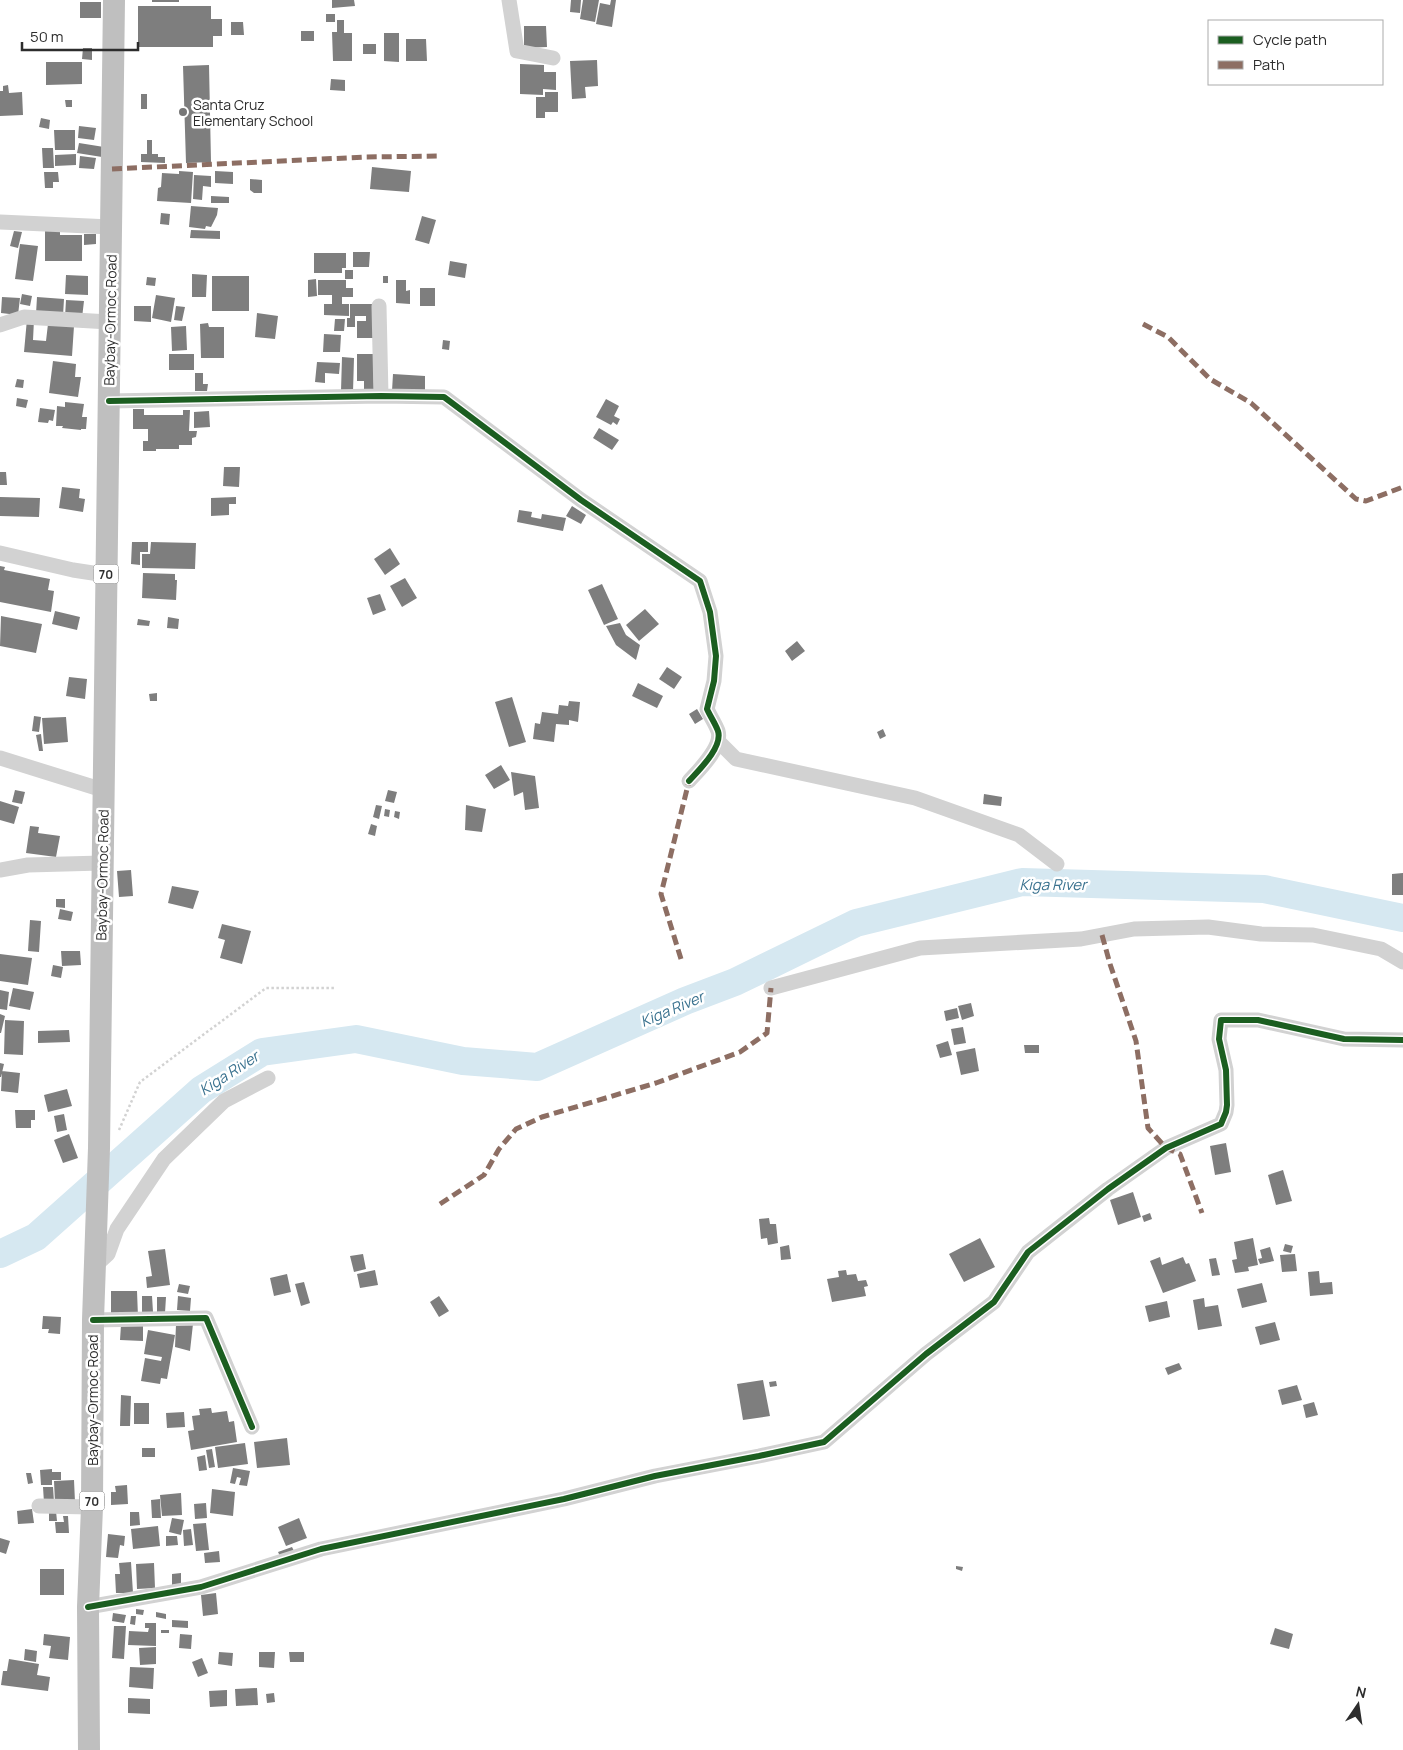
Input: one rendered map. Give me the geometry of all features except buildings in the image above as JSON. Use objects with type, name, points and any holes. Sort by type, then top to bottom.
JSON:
[{"type":"highway","name":"Baybay-Ormoc Road","points":[[89,1750],[88,1607],[92,1508],[92,1320],[96,1259],[99,1148],[114,0]]},
{"type":"street","points":[[510,0],[517,51],[553,58]]},
{"type":"street","points":[[0,222],[111,227]]},
{"type":"street","points":[[379,306],[381,396]]},
{"type":"street","points":[[0,325],[24,317],[109,322]]},
{"type":"street","points":[[109,401],[381,396],[444,397],[581,500],[700,580],[710,612],[716,656],[714,681],[707,709],[718,732],[718,741],[714,750],[689,781]]},
{"type":"street","points":[[0,553],[73,570],[106,575]]},
{"type":"street","points":[[718,741],[736,759],[915,798],[1019,834],[1057,864]]},
{"type":"street","points":[[0,758],[103,790]]},
{"type":"street","points":[[0,870],[28,865],[102,863]]},
{"type":"street","points":[[772,988],[920,948],[1081,939],[1134,929],[1208,927],[1261,934],[1313,935],[1381,949],[1403,962]]},
{"type":"street","points":[[88,1607],[201,1588],[321,1549],[554,1501],[655,1476],[824,1442],[926,1354],[994,1302],[1028,1252],[1108,1189],[1166,1148],[1221,1124],[1227,1104],[1226,1070],[1219,1040],[1221,1020],[1258,1020],[1344,1038],[1403,1040]]},
{"type":"street","points":[[96,1259],[108,1254],[117,1229],[164,1159],[224,1101],[268,1078]]},
{"type":"street","points":[[92,1320],[206,1318],[252,1427]]},
{"type":"street","points":[[39,1506],[92,1508]]},
{"type":"path","points":[[119,1130],[140,1082],[266,988],[335,988]]},
{"type":"waterway","name":"Kiga River","points":[[0,1254],[36,1237],[201,1090],[262,1052],[356,1039],[463,1061],[537,1067],[685,1001],[735,982],[856,923],[1022,882],[1264,889],[1403,918]]},
{"type":"marked path","points":[[112,169],[366,157],[441,156]]},
{"type":"marked path","points":[[1143,324],[1168,337],[1210,379],[1251,403],[1356,499],[1366,501],[1403,487]]},
{"type":"marked path","points":[[681,959],[661,894],[689,781]]},
{"type":"marked path","points":[[1102,935],[1136,1041],[1148,1128],[1166,1148],[1180,1154],[1202,1213]]},
{"type":"marked path","points":[[440,1204],[484,1175],[499,1149],[516,1129],[542,1117],[656,1083],[740,1052],[767,1033],[771,988]]},
{"type":"cycle path","points":[[109,401],[381,396],[444,397],[581,500],[700,581],[710,612],[716,656],[714,681],[707,709],[717,728],[719,737],[714,751],[689,781]]},
{"type":"cycle path","points":[[88,1607],[201,1587],[321,1549],[564,1499],[655,1476],[824,1442],[926,1354],[994,1302],[1028,1252],[1108,1189],[1166,1148],[1221,1124],[1227,1105],[1226,1070],[1219,1039],[1221,1020],[1258,1020],[1344,1039],[1403,1040]]},
{"type":"cycle path","points":[[93,1320],[206,1318],[252,1427]]},
{"type":"place","name":"Santa Cruz Elementary School","points":[[183,112]]}]
